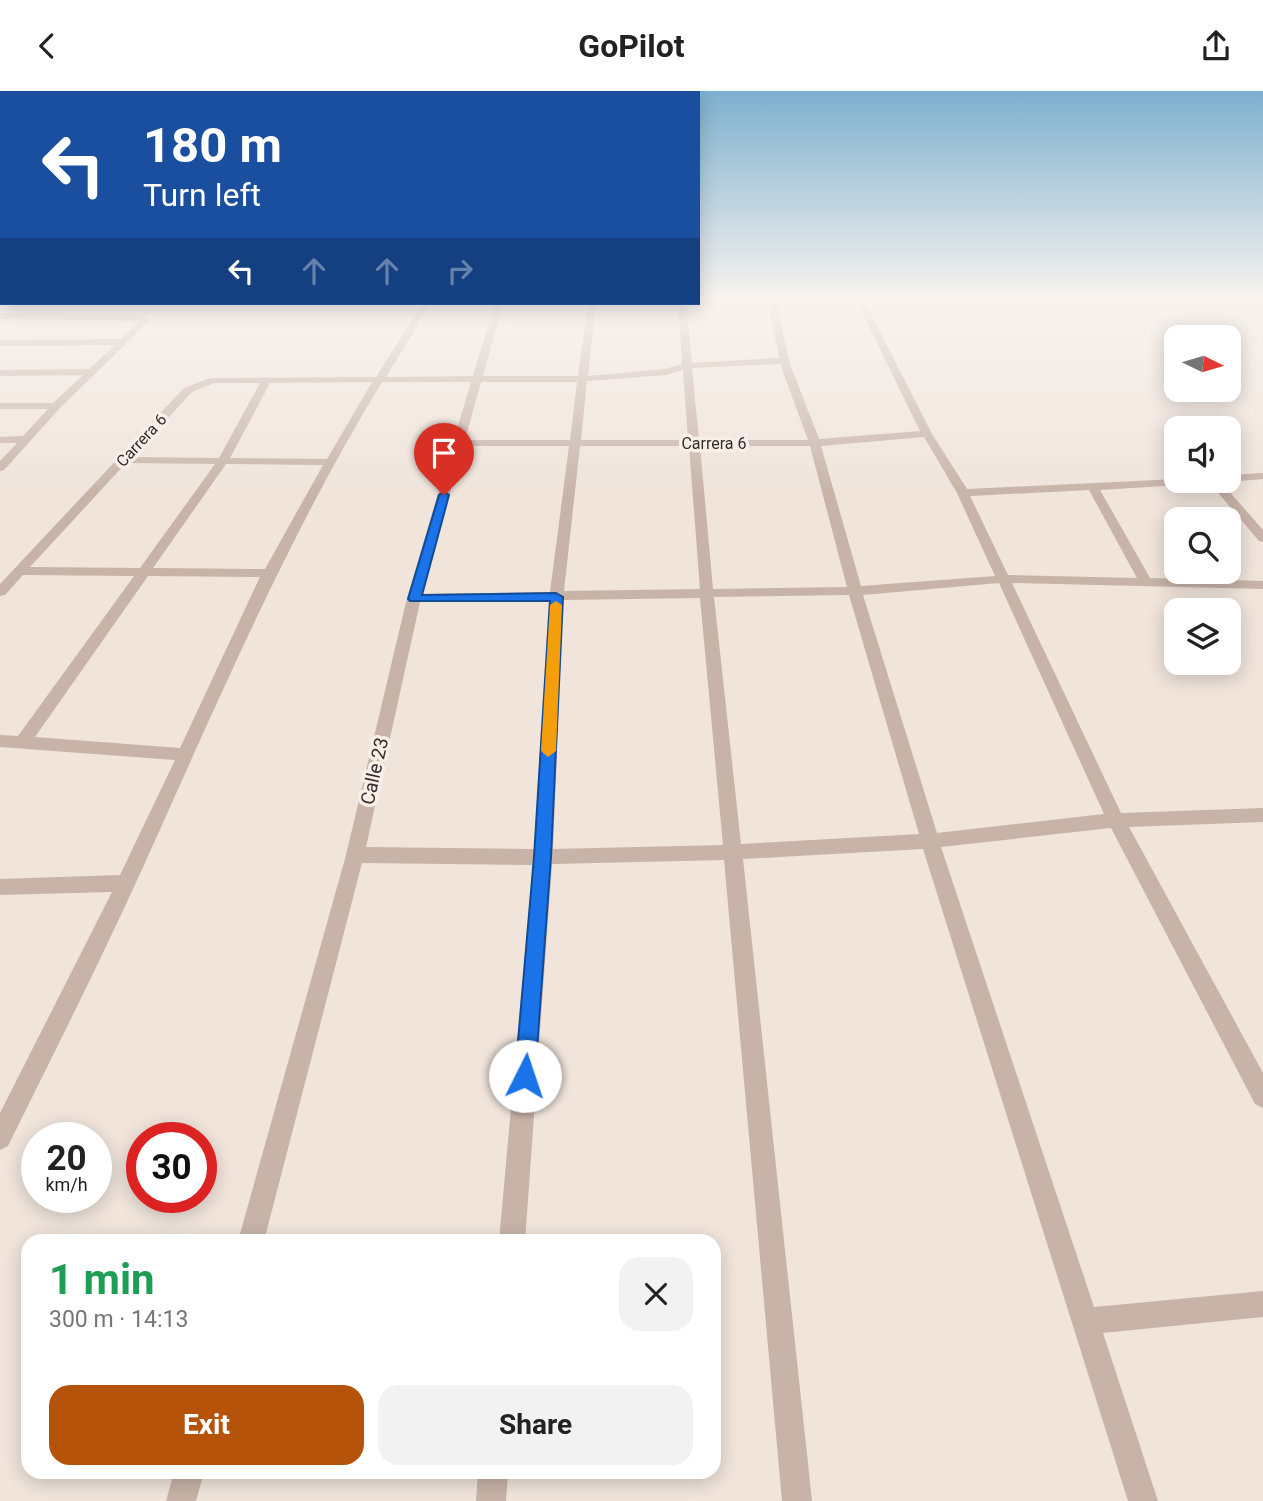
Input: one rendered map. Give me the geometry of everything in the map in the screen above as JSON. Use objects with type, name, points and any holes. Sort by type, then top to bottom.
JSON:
[{"type":"street","points":[[0,468],[56,406],[98,366]]},
{"type":"street","points":[[0,1138],[126,883],[269,573],[328,462],[387,366]]},
{"type":"street","name":"Calle 23","points":[[253,1234],[355,855],[414,599],[480,366]]},
{"type":"street","points":[[513,1234],[542,857],[556,597],[583,366]]},
{"type":"street","points":[[685,366],[797,1501]]},
{"type":"street","name":"Carrera 6","points":[[0,592],[188,390],[200,383],[380,377],[581,379],[666,372],[689,366]]},
{"type":"street","points":[[787,366],[816,443],[855,591],[930,841],[1143,1501]]},
{"type":"street","points":[[893,366],[927,434],[963,493],[1116,820],[1263,1096]]},
{"type":"street","points":[[0,373],[91,372]]},
{"type":"street","points":[[22,743],[222,461],[267,379]]},
{"type":"street","points":[[0,406],[56,406]]},
{"type":"street","name":"Carrera 6","points":[[459,443],[816,443],[927,434]]},
{"type":"street","points":[[0,440],[25,439]]},
{"type":"street","points":[[122,460],[328,462]]},
{"type":"street","points":[[1241,478],[1263,476]]},
{"type":"street","points":[[963,493],[1164,483]]},
{"type":"street","points":[[1093,487],[1145,580]]},
{"type":"street","points":[[1224,493],[1263,538]]},
{"type":"street","points":[[20,571],[269,573]]},
{"type":"street","points":[[414,599],[855,591],[1004,579],[1145,580],[1263,585]]},
{"type":"street","points":[[0,741],[184,754]]},
{"type":"street","points":[[355,855],[542,857],[732,852],[930,841],[1116,820],[1263,815]]},
{"type":"street","points":[[0,887],[126,883]]},
{"type":"street","points":[[1087,1321],[1263,1304]]},
{"type":"street","points":[[181,1501],[187,1479]]},
{"type":"street","points":[[491,1501],[493,1479]]},
{"type":"slow traffic","points":[[548,751],[556,605]]},
{"type":"route","points":[[444,495],[414,599],[556,597],[542,857],[525,1076]]}]
